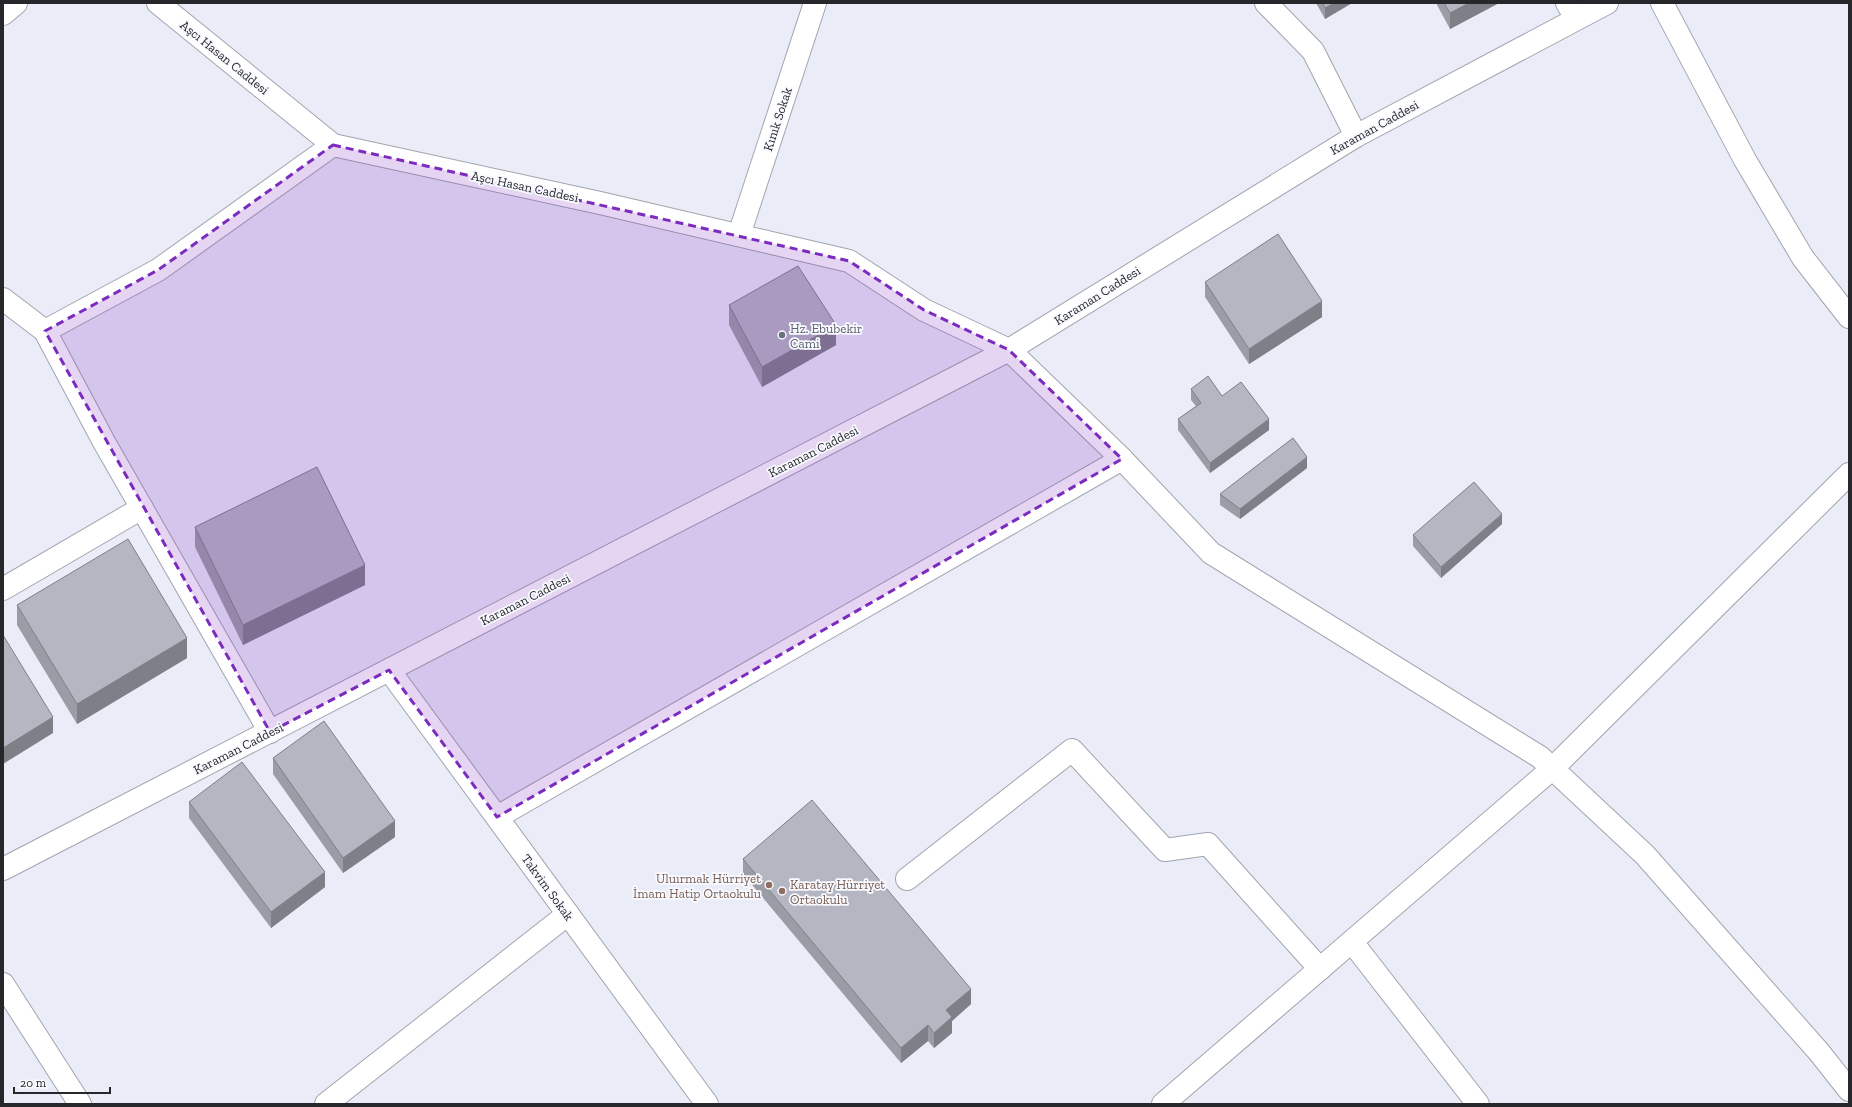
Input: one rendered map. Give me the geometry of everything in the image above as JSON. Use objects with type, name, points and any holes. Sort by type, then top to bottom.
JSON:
[{"type":"street","points":[[3,14],[16,3]]},
{"type":"street","name":"Aşcı Hasan Caddesi","points":[[158,3],[334,145],[600,203],[849,261],[924,310],[1009,350],[1122,459],[1211,553],[1540,757],[1553,768],[1645,855],[1819,1052],[1849,1090]]},
{"type":"street","name":"Kınık Sokak","points":[[739,235],[815,3]]},
{"type":"street","points":[[1266,3],[1313,51],[1356,136]]},
{"type":"street","name":"Karaman Caddesi","points":[[3,869],[1009,350],[1356,136],[1572,11],[1607,3]]},
{"type":"street","points":[[1662,3],[1745,160],[1803,258],[1849,317]]},
{"type":"street","points":[[45,331],[158,270],[334,145]]},
{"type":"street","points":[[3,299],[45,331],[142,508],[270,732]]},
{"type":"street","points":[[497,817],[1122,459]]},
{"type":"street","points":[[1163,1104],[1553,768],[1849,474]]},
{"type":"street","points":[[3,589],[142,508]]},
{"type":"street","name":"Takvim Sokak","points":[[389,670],[707,1104]]},
{"type":"street","points":[[907,879],[1072,750],[1165,850],[1208,844],[1320,969]]},
{"type":"street","points":[[326,1104],[568,914]]},
{"type":"street","points":[[1352,942],[1478,1104]]},
{"type":"street","points":[[3,984],[80,1104]]},
{"type":"highlighted area","points":[[333,145],[849,261],[924,310],[1009,350],[1122,459],[497,817],[389,670],[270,732],[45,331],[158,270]]},
{"type":"building","points":[[1323,3],[1334,3],[1325,8]]},
{"type":"building","points":[[1444,3],[1469,3],[1450,13]]},
{"type":"building","points":[[1278,234],[1322,301],[1249,349],[1205,282]]},
{"type":"building","name":"Hz. Ebubekir Cami","points":[[798,266],[836,325],[762,367],[729,305]]},
{"type":"building","points":[[1208,376],[1222,396],[1241,382],[1269,419],[1210,463],[1178,419],[1201,403],[1191,389]]},
{"type":"building","points":[[1293,438],[1307,457],[1240,509],[1220,494]]},
{"type":"building","points":[[317,467],[365,565],[243,625],[195,527]]},
{"type":"building","points":[[1474,482],[1502,514],[1441,567],[1413,535]]},
{"type":"building","points":[[128,539],[187,638],[77,704],[17,605]]},
{"type":"building","points":[[3,635],[53,717],[3,748]]},
{"type":"building","points":[[324,721],[395,821],[343,858],[273,758]]},
{"type":"building","points":[[242,762],[325,872],[271,912],[189,802]]},
{"type":"building","points":[[812,800],[971,989],[946,1010],[952,1017],[934,1033],[928,1025],[901,1048],[743,859]]},
{"type":"place","name":"Hz. Ebubekir Cami","points":[[782,335]]},
{"type":"place","name":"Uluırmak Hürriyet İmam Hatip Ortaokulu","points":[[769,885]]},
{"type":"place","name":"Karatay Hürriyet Ortaokulu","points":[[782,891]]}]
